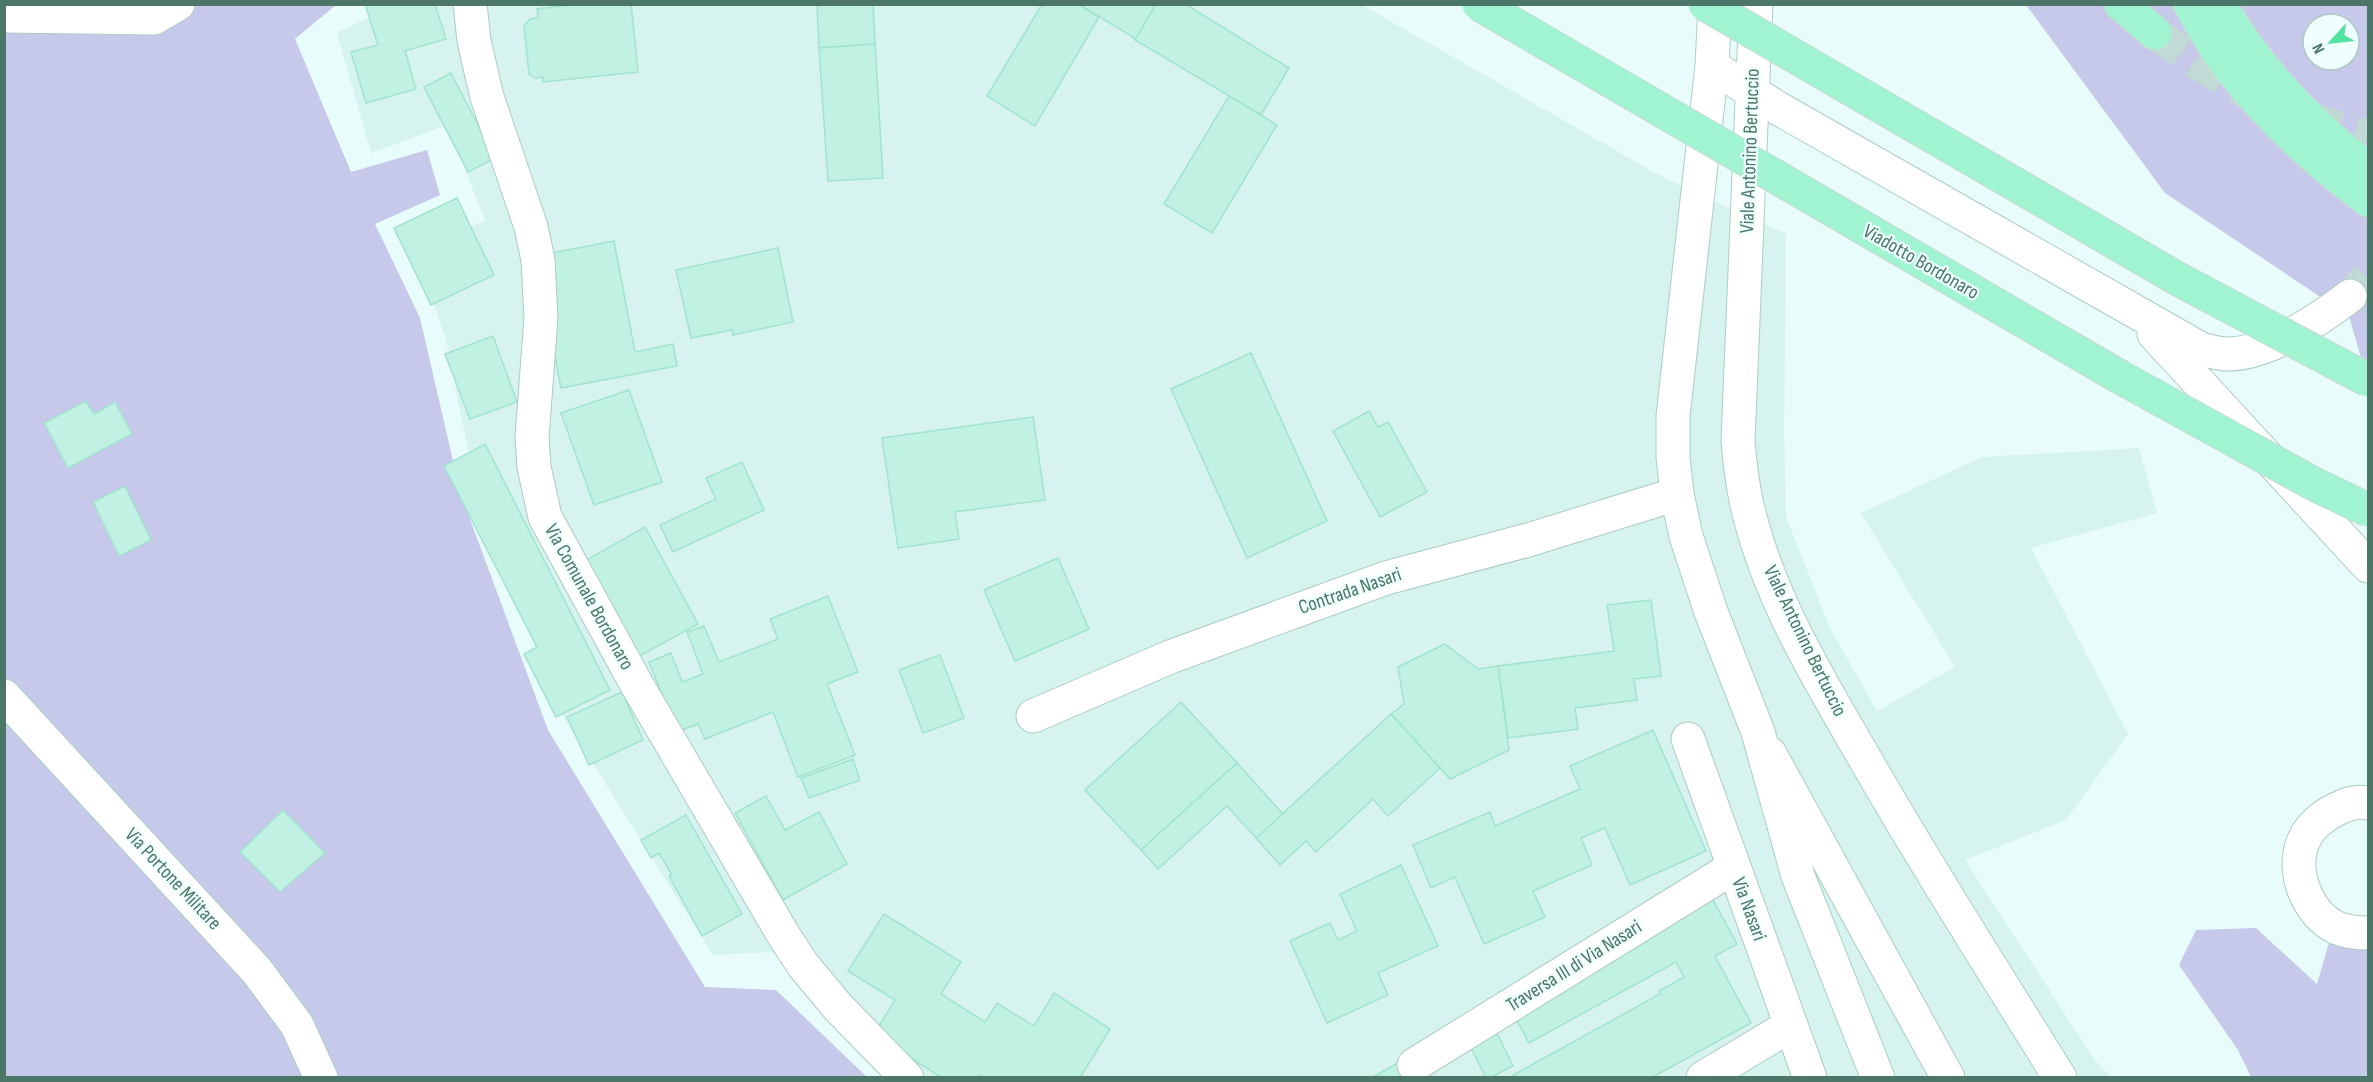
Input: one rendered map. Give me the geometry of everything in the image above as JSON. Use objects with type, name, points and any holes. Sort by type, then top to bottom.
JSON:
[{"type":"highway","name":"Viadotto Bordonaro","points":[[1479,4],[2120,377],[2314,484],[2368,510]]},
{"type":"highway","points":[[1705,4],[2178,279],[2368,380]]},
{"type":"highway","points":[[2121,4],[2155,33]]},
{"type":"highway","points":[[2190,4],[2234,74],[2264,108],[2331,173],[2368,200]]},
{"type":"highway","points":[[2219,4],[2233,28],[2281,88],[2310,120],[2368,169]]},
{"type":"street","points":[[4,16],[154,18],[178,4]]},
{"type":"street","name":"Via Comunale Bordonaro","points":[[470,4],[474,41],[488,97],[531,227],[538,260],[541,318],[532,437],[534,466],[545,517],[637,685],[790,946],[837,1006],[907,1077]]},
{"type":"street","name":"Viale Antonino Bertuccio","points":[[1715,4],[1712,66],[1673,416],[1673,457],[1677,494],[1686,536],[1698,574],[1758,732],[1948,1077]]},
{"type":"street","name":"Viale Antonino Bertuccio","points":[[1756,4],[1738,441],[1749,513],[1774,586],[1791,625],[1836,707],[1909,835],[2060,1077]]},
{"type":"street","points":[[1712,66],[2201,350],[2225,354],[2251,350],[2301,329],[2350,296]]},
{"type":"street","points":[[2132,311],[2368,566]]},
{"type":"street","name":"Contrada Nasari","points":[[1033,716],[1180,653],[1386,578],[1528,540],[1677,494]]},
{"type":"street","name":"Via Portone Militare","points":[[4,696],[257,971],[297,1025],[321,1077]]},
{"type":"street","points":[[1758,732],[1798,876],[1878,1077]]},
{"type":"street","name":"Via Nasari","points":[[1688,740],[1810,1077]]},
{"type":"street","points":[[2368,803],[2362,801],[2346,805],[2315,824],[2304,840],[2299,860],[2301,883],[2308,900],[2319,915],[2335,927],[2351,933],[2368,933]]},
{"type":"street","name":"Traversa III di Via Nasari","points":[[1414,1065],[1734,867]]},
{"type":"street","points":[[1703,1077],[1791,1025]]},
{"type":"shaded area","points":[[384,4],[1362,5],[1666,179],[1786,234],[1784,430],[1786,517],[1830,628],[1877,711],[1955,667],[1861,513],[1982,457],[2139,448],[2157,513],[2031,548],[2128,734],[2066,820],[1965,860],[2094,1059],[2111,1077],[896,1077],[772,952],[713,955],[558,708],[477,495],[446,340],[414,245],[485,221],[448,125],[371,153],[337,33],[384,10]]},
{"type":"shaded area","points":[[5,5],[336,5],[295,39],[351,172],[427,150],[440,195],[375,224],[420,318],[461,495],[548,730],[705,987],[776,990],[867,1077],[5,1078]]},
{"type":"shaded area","points":[[2026,5],[2368,5],[2368,382],[2349,316],[2165,193]]},
{"type":"shaded area","points":[[2256,928],[2317,984],[2329,943],[2368,950],[2368,1077],[2251,1077],[2238,1050],[2179,965],[2196,930]]},
{"type":"building","points":[[365,4],[435,4],[446,39],[405,51],[416,89],[366,103],[351,52],[378,45]]},
{"type":"building","points":[[577,4],[631,4],[638,72],[543,82],[543,77],[535,78],[529,74],[524,26],[530,19],[538,18],[537,9]]},
{"type":"building","points":[[817,4],[873,4],[875,44],[819,48]]},
{"type":"building","points":[[1042,4],[1078,4],[1099,17],[1035,126],[987,96]]},
{"type":"building","points":[[1078,4],[1156,4],[1136,39]]},
{"type":"building","points":[[1156,4],[1185,4],[1289,68],[1261,115],[1135,40]]},
{"type":"building","points":[[875,44],[883,178],[828,181],[819,48]]},
{"type":"building","points":[[451,73],[495,158],[468,172],[424,87]]},
{"type":"building","points":[[1229,96],[1277,125],[1212,233],[1164,204]]},
{"type":"building","points":[[457,198],[494,275],[431,305],[394,228]]},
{"type":"building","points":[[614,241],[635,352],[673,344],[677,366],[561,388],[536,256]]},
{"type":"building","points":[[778,248],[793,322],[733,335],[732,330],[691,338],[676,270]]},
{"type":"building","points":[[493,336],[517,402],[470,419],[445,354]]},
{"type":"building","points":[[1251,353],[1327,521],[1247,558],[1171,389]]},
{"type":"building","points":[[629,390],[662,482],[594,505],[561,413]]},
{"type":"building","points":[[86,401],[94,414],[115,402],[132,434],[68,468],[44,423]]},
{"type":"building","points":[[1369,411],[1378,427],[1388,422],[1427,492],[1380,517],[1333,431]]},
{"type":"building","points":[[1033,417],[1045,500],[955,512],[959,539],[898,548],[882,438]]},
{"type":"building","points":[[485,444],[610,690],[556,717],[524,654],[537,647],[444,466]]},
{"type":"building","points":[[742,462],[764,510],[673,552],[660,525],[716,499],[706,478]]},
{"type":"building","points":[[125,486],[151,540],[119,556],[93,502]]},
{"type":"building","points":[[645,527],[698,624],[636,658],[583,562]]},
{"type":"building","points":[[1058,558],[1089,629],[1015,661],[984,590]]},
{"type":"building","points":[[828,596],[858,672],[827,684],[855,755],[798,777],[773,712],[705,739],[698,724],[677,732],[649,662],[671,653],[682,682],[703,674],[687,632],[704,626],[719,662],[778,639],[770,619]]},
{"type":"building","points":[[1651,600],[1661,676],[1634,679],[1637,700],[1575,708],[1578,729],[1508,738],[1498,666],[1614,651],[1607,605]]},
{"type":"building","points":[[1445,644],[1478,669],[1498,666],[1509,750],[1450,779],[1391,714],[1404,704],[1398,667]]},
{"type":"building","points":[[940,655],[964,718],[923,733],[899,670]]},
{"type":"building","points":[[622,692],[643,740],[589,765],[567,717]]},
{"type":"building","points":[[1181,702],[1237,763],[1141,850],[1085,790]]},
{"type":"building","points":[[1391,714],[1440,768],[1388,816],[1373,799],[1316,852],[1306,841],[1280,865],[1256,838]]},
{"type":"building","points":[[1653,730],[1706,851],[1630,885],[1605,828],[1581,838],[1592,865],[1533,891],[1545,917],[1484,944],[1455,877],[1431,888],[1413,845],[1490,812],[1495,826],[1580,789],[1570,766]]},
{"type":"building","points":[[853,759],[860,780],[809,798],[801,778]]},
{"type":"building","points":[[1237,763],[1283,814],[1256,838],[1227,806],[1158,869],[1141,850]]},
{"type":"building","points":[[766,796],[785,830],[819,812],[847,864],[783,900],[735,813]]},
{"type":"building","points":[[283,810],[325,853],[280,892],[240,852]]},
{"type":"building","points":[[686,815],[742,914],[702,936],[659,853],[651,858],[641,840]]},
{"type":"building","points":[[1401,865],[1438,946],[1378,973],[1388,995],[1327,1023],[1290,941],[1330,923],[1338,940],[1357,931],[1340,894]]},
{"type":"building","points":[[1702,880],[1737,944],[1715,956],[1751,1023],[1651,1078],[1508,1078],[1660,994],[1659,991],[1684,977],[1676,962],[1529,1043],[1507,1002]]},
{"type":"building","points":[[884,914],[961,962],[941,994],[985,1022],[997,1003],[1034,1026],[1054,993],[1110,1029],[1080,1078],[983,1078],[979,1075],[977,1078],[942,1078],[874,1034],[895,1000],[848,971]]},
{"type":"building","points":[[1493,1025],[1513,1066],[1486,1078],[1466,1038]]},
{"type":"building","points":[[1410,1056],[1422,1078],[1371,1078]]},
{"type":"tunnel","points":[[2155,33],[2200,65],[2252,95]]},
{"type":"tunnel","points":[[2308,118],[2368,137]]},
{"type":"tunnel","points":[[2350,296],[2368,278]]}]
